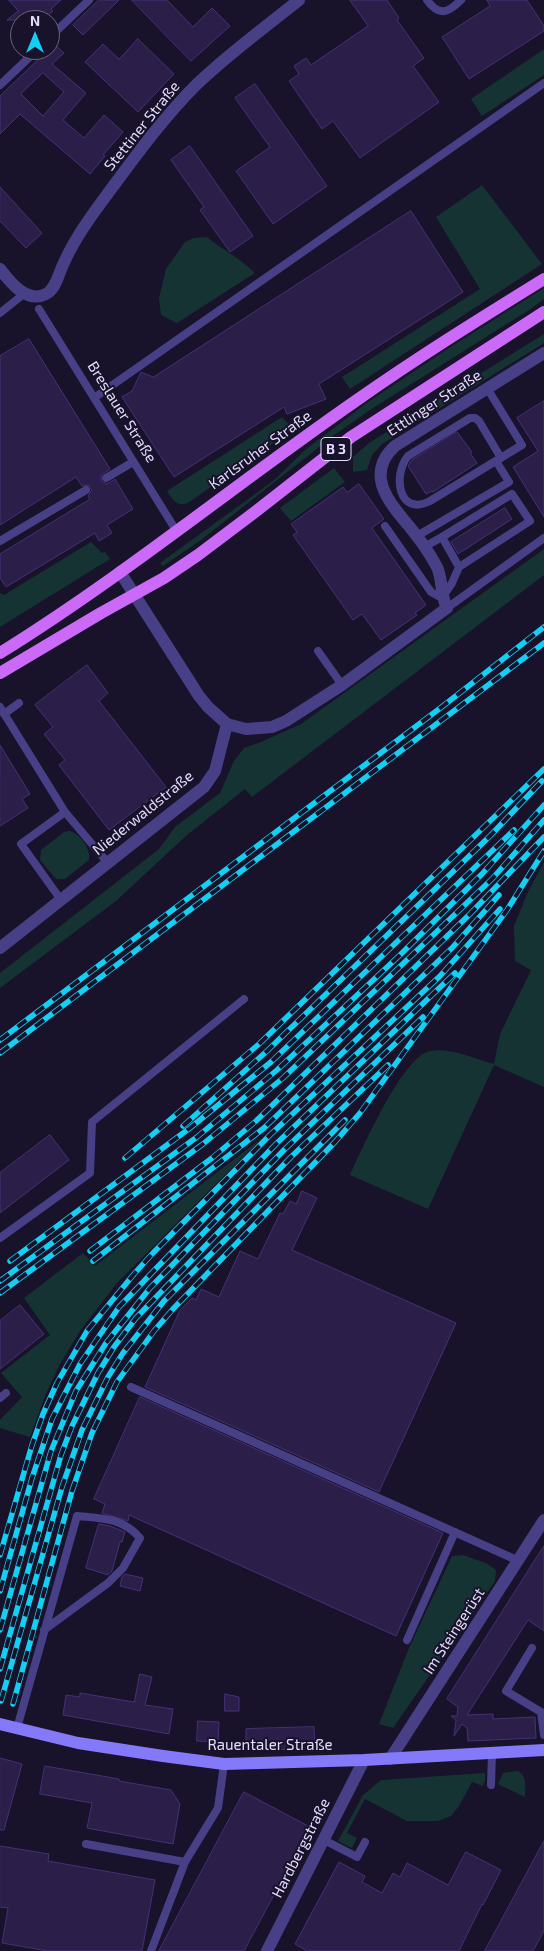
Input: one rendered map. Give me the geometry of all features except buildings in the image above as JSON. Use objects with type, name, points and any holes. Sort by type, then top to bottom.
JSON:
[{"type":"main road","name":"Karlsruher Straße","points":[[0,652],[31,634],[177,532],[357,400],[440,344],[544,279]]},
{"type":"main road","name":"B 3","points":[[0,673],[164,578],[198,555],[351,437],[544,312]]},
{"type":"street","name":"Stettiner Straße","points":[[39,303],[52,290],[67,255],[93,214],[177,105],[230,56],[299,0]]},
{"type":"street","points":[[0,269],[17,288],[39,303]]},
{"type":"street","name":"Ettlinger Straße","points":[[444,603],[438,569],[421,542],[389,500],[381,481],[382,463],[395,446],[544,353]]},
{"type":"street","points":[[120,572],[199,696],[227,724],[246,729],[272,727],[286,721],[342,685],[444,603]]},
{"type":"street","name":"Niederwaldstraße","points":[[0,948],[204,787],[215,770],[227,724]]},
{"type":"street","name":"Im Steingerüst","points":[[390,1759],[544,1520]]},
{"type":"street","name":"Rauentaler Straße","points":[[0,1724],[78,1743],[224,1764],[390,1759],[544,1750]]},
{"type":"street","name":"Hardbergstraße","points":[[267,1951],[364,1760]]},
{"type":"lane","points":[[60,28],[89,0]]},
{"type":"lane","points":[[427,0],[433,9],[445,12],[461,0]]},
{"type":"lane","points":[[0,85],[26,60]]},
{"type":"lane","points":[[94,398],[544,83]]},
{"type":"lane","points":[[1,309],[25,293]]},
{"type":"lane","name":"Breslauer Straße","points":[[39,303],[94,398],[177,532]]},
{"type":"lane","points":[[421,542],[509,482],[498,460],[480,421],[470,418],[408,456],[400,472],[401,490],[404,498],[410,504],[416,506],[423,505],[498,460],[522,445],[487,388]]},
{"type":"lane","points":[[106,478],[133,462]]},
{"type":"lane","points":[[0,541],[86,490]]},
{"type":"lane","points":[[421,542],[442,537],[512,494],[530,521],[459,567],[444,603]]},
{"type":"lane","points":[[385,526],[431,592],[444,603]]},
{"type":"lane","points":[[442,537],[459,567]]},
{"type":"lane","points":[[444,603],[544,538]]},
{"type":"lane","points":[[318,650],[342,685]]},
{"type":"lane","points":[[19,703],[2,711],[65,812],[108,863]]},
{"type":"lane","points":[[61,900],[21,844],[65,812]]},
{"type":"lane","points":[[0,1238],[90,1173],[92,1122],[244,999]]},
{"type":"lane","points":[[131,1387],[519,1561]]},
{"type":"lane","points":[[17,1728],[44,1630],[77,1516],[110,1519],[131,1528],[140,1538],[123,1568],[108,1584],[44,1630]]},
{"type":"lane","points":[[407,1640],[456,1532]]},
{"type":"lane","points":[[532,1648],[506,1691],[542,1712],[544,1735]]},
{"type":"lane","points":[[491,1785],[492,1753]]},
{"type":"lane","points":[[151,1951],[185,1862],[218,1808],[224,1764]]},
{"type":"lane","points":[[324,1840],[357,1857],[365,1842]]},
{"type":"lane","points":[[86,1844],[185,1862]]},
{"type":"green space","points":[[544,49],[544,75],[482,116],[471,99]]},
{"type":"green space","points":[[482,185],[542,264],[350,389],[342,377],[480,289],[436,217]]},
{"type":"green space","points":[[207,237],[255,273],[177,323],[161,315],[159,298],[166,269],[185,242],[194,238]]},
{"type":"green space","points":[[544,288],[544,299],[529,310],[370,410],[333,436],[201,540],[163,566],[160,563],[273,481],[305,450],[368,402]]},
{"type":"green space","points":[[544,334],[544,343],[382,444],[372,455],[367,470],[353,472],[353,457],[369,443]]},
{"type":"green space","points":[[282,417],[293,429],[188,503],[178,503],[171,497],[167,491]]},
{"type":"green space","points":[[334,468],[345,482],[291,521],[280,508]]},
{"type":"green space","points":[[91,542],[102,553],[105,552],[110,559],[0,627],[0,593],[4,595]]},
{"type":"green space","points":[[544,549],[544,575],[252,797],[245,789],[187,835],[116,901],[0,988],[0,973],[159,849],[175,827],[220,793],[234,761],[244,748],[301,724]]},
{"type":"green space","points":[[64,832],[73,832],[84,842],[89,860],[65,879],[56,879],[40,860],[41,850]]},
{"type":"green space","points":[[544,862],[544,1087],[494,1065],[428,1209],[350,1175],[384,1105],[408,1069],[419,1057],[430,1051],[438,1050],[463,1054],[494,1064],[500,1034],[531,970],[515,961],[514,926],[527,894]]},
{"type":"green space","points":[[263,1137],[117,1283],[80,1331],[60,1364],[45,1396],[30,1437],[0,1428],[0,1420],[22,1397],[1,1373],[50,1335],[24,1298],[83,1253],[95,1266]]},
{"type":"green space","points":[[463,1555],[486,1563],[496,1570],[495,1581],[393,1728],[379,1724],[409,1648],[452,1556]]},
{"type":"green space","points":[[517,1771],[523,1775],[525,1797],[498,1784],[503,1773]]},
{"type":"green space","points":[[485,1773],[483,1786],[472,1782],[459,1806],[451,1816],[438,1821],[407,1821],[365,1799],[347,1833],[357,1838],[352,1848],[338,1841],[363,1795],[381,1780]]},
{"type":"railway","points":[[0,1040],[443,706],[544,627]]},
{"type":"railway","points":[[0,1053],[544,643]]},
{"type":"railway","points":[[125,1158],[259,1044],[544,769]]},
{"type":"railway","points":[[183,1126],[267,1051],[491,835],[542,781]]},
{"type":"railway","points":[[0,1281],[197,1137],[277,1070],[400,955],[482,874],[544,805]]},
{"type":"railway","points":[[0,1293],[203,1144],[283,1078],[492,879],[544,820]]},
{"type":"railway","points":[[10,1261],[190,1128],[271,1062],[514,830]]},
{"type":"railway","points":[[90,1251],[212,1158],[256,1121],[470,914],[544,837]]},
{"type":"railway","points":[[13,1704],[72,1491],[92,1433],[117,1382],[154,1331],[173,1309],[335,1142],[360,1113],[507,910],[544,851]]},
{"type":"railway","points":[[93,1261],[264,1128],[452,948],[499,895]]},
{"type":"railway","points":[[0,1555],[43,1414],[57,1383],[87,1331],[153,1253],[270,1135],[440,976],[500,909]]},
{"type":"railway","points":[[0,1591],[32,1478],[52,1419],[80,1364],[119,1307],[277,1143],[455,973]]},
{"type":"railway","points":[[0,1630],[51,1451],[76,1391],[106,1343],[150,1288],[284,1150],[423,1017]]},
{"type":"railway","points":[[0,1669],[61,1455],[72,1426],[98,1373],[114,1347],[136,1318],[291,1157],[388,1065]]},
{"type":"railway","points":[[1,1701],[62,1487],[82,1430],[108,1377],[123,1353],[164,1301],[345,1120]]}]
